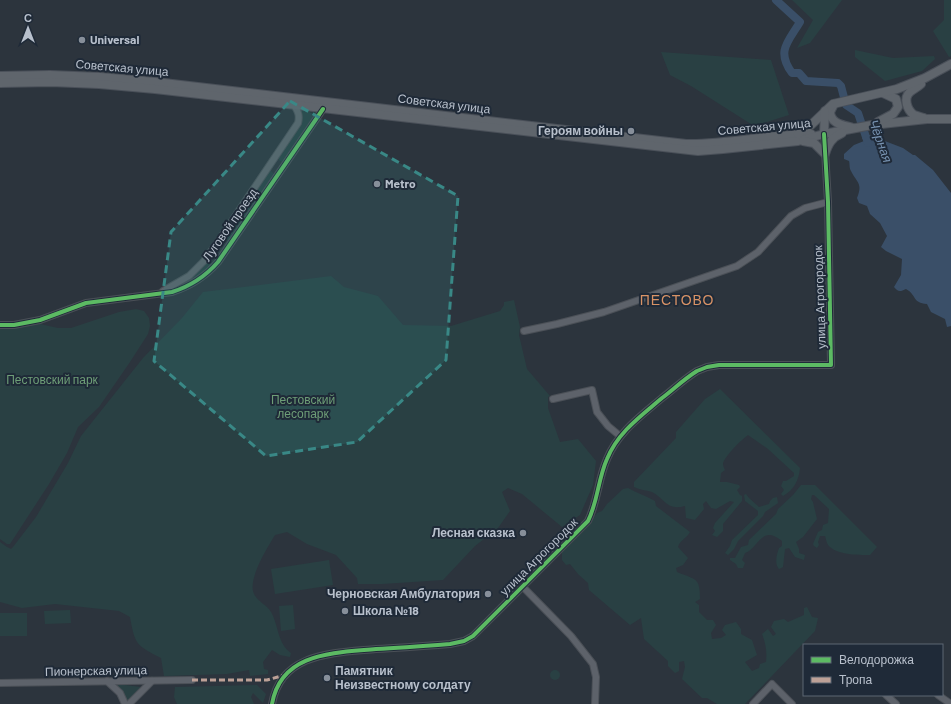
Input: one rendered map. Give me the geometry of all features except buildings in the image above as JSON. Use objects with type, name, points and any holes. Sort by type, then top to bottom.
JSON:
[{"type":"main road","points":[[927,119],[912,113],[908,108],[906,97],[910,91],[951,64]]},
{"type":"main road","points":[[854,128],[834,138],[828,146],[825,154],[814,143],[797,138],[826,110],[839,102],[897,89],[942,70]]},
{"type":"main road","name":"Советская улица","points":[[0,76],[50,75],[155,82],[686,144],[711,144],[797,138]]},
{"type":"main road","name":"Советская улица","points":[[0,83],[50,82],[99,84],[155,89],[685,150],[712,150],[824,134],[872,125]]},
{"type":"main road","points":[[872,125],[893,114],[898,107],[896,99],[882,93]]},
{"type":"main road","points":[[839,102],[830,110],[831,118],[835,122],[854,128]]},
{"type":"main road","points":[[824,134],[824,117],[826,110]]},
{"type":"main road","points":[[872,125],[927,119],[951,119]]},
{"type":"street","name":"Луговой проезд","points":[[150,295],[168,289],[182,281],[196,270],[222,236],[298,123],[298,112],[294,105]]},
{"type":"street","name":"Луговой проезд","points":[[0,325],[14,325],[40,320],[86,303],[172,292],[198,281],[212,270],[323,109]]},
{"type":"street","name":"улица Агрогородок","points":[[272,704],[276,688],[285,675],[291,669],[303,662],[320,655],[337,652],[450,644],[464,641],[473,636],[588,521],[593,511],[606,459],[620,436],[634,421],[691,375],[702,369],[719,365],[831,365],[828,202],[824,134]]},
{"type":"street","points":[[524,331],[604,312],[737,266],[758,252],[791,216],[805,208],[828,202]]},
{"type":"street","points":[[553,399],[592,390],[597,412],[608,426],[620,436]]},
{"type":"street","points":[[523,587],[571,636],[593,664],[596,677],[595,704]]},
{"type":"street","name":"Пионерская улица","points":[[0,683],[192,680]]},
{"type":"street","points":[[129,704],[152,681]]},
{"type":"street","points":[[107,682],[120,693],[125,704]]},
{"type":"street","points":[[753,704],[772,684],[792,704]]},
{"type":"street","points":[[887,696],[896,704]]},
{"type":"street","points":[[939,696],[951,704]]},
{"type":"highlighted area","points":[[290,101],[458,196],[446,360],[357,442],[266,456],[154,361],[171,232]]},
{"type":"green space","points":[[792,0],[842,0],[810,43],[797,48],[813,20]]},
{"type":"green space","points":[[944,0],[951,0],[951,56],[949,57],[933,31],[944,20]]},
{"type":"green space","points":[[855,50],[893,58],[934,56],[935,59],[922,71],[885,81],[855,57]]},
{"type":"green space","points":[[661,52],[771,60],[789,115],[754,126],[691,86],[670,75]]},
{"type":"green space","points":[[300,109],[318,111],[285,161],[282,162],[279,160],[279,155],[301,120]]},
{"type":"green space","points":[[270,170],[275,175],[230,242],[223,239]]},
{"type":"green space","points":[[208,260],[213,265],[204,274],[177,289],[175,287],[197,272]]},
{"type":"green space","name":"Пестовский лесопарк","points":[[331,276],[344,287],[378,296],[403,325],[451,326],[500,311],[504,305],[504,302],[514,300],[520,327],[519,335],[527,369],[550,396],[548,397],[548,408],[560,442],[578,439],[596,461],[593,485],[580,515],[562,527],[522,494],[508,488],[502,492],[510,511],[498,528],[475,546],[443,580],[382,584],[358,584],[357,578],[336,555],[307,544],[287,532],[275,535],[259,563],[253,580],[253,588],[256,597],[267,607],[274,617],[283,644],[291,653],[290,657],[280,655],[272,650],[263,662],[264,669],[268,670],[268,674],[250,676],[249,670],[227,674],[164,676],[161,658],[146,650],[138,643],[133,633],[130,617],[119,611],[55,604],[22,608],[0,602],[0,542],[11,549],[13,547],[36,517],[68,463],[81,436],[143,358],[182,318],[203,292]]},
{"type":"green space","name":"Пестовский парк","points":[[136,309],[144,311],[149,318],[150,326],[148,334],[99,407],[78,427],[67,453],[49,484],[10,544],[7,544],[0,539],[0,328],[40,324],[58,328],[71,328],[119,312]]},
{"type":"green space","points":[[720,389],[800,468],[795,484],[787,494],[783,496],[781,494],[784,490],[781,486],[783,481],[786,481],[794,476],[794,473],[768,449],[748,435],[745,437],[724,461],[723,465],[725,470],[721,473],[720,482],[739,485],[740,487],[737,490],[742,496],[742,501],[723,524],[723,531],[717,537],[712,535],[715,531],[713,528],[715,523],[734,502],[730,501],[716,509],[711,508],[706,501],[703,504],[704,509],[695,520],[686,518],[685,506],[670,506],[652,492],[634,487],[634,482],[676,438],[676,432],[705,399]]},
{"type":"green space","points":[[801,485],[815,485],[877,547],[870,555],[842,553],[836,551],[828,545],[825,536],[820,536],[818,542],[819,545],[817,548],[814,546],[813,544],[818,532],[822,530],[823,525],[828,523],[829,509],[814,495],[812,495],[811,499],[817,519],[803,537],[796,542],[799,553],[805,555],[804,560],[795,557],[789,548],[785,549],[783,567],[779,569],[777,567],[776,558],[779,548],[782,546],[782,541],[775,536],[769,535],[761,539],[745,553],[742,560],[745,563],[743,568],[738,568],[736,564],[730,560],[730,558],[735,558],[741,547],[748,545],[749,540],[776,514],[778,509]]},
{"type":"green space","points":[[628,488],[655,501],[656,506],[690,532],[678,547],[688,558],[683,565],[676,568],[677,572],[693,578],[698,583],[700,599],[695,602],[699,605],[699,612],[707,620],[713,620],[716,625],[711,633],[712,639],[721,638],[726,635],[722,630],[725,625],[736,622],[741,629],[741,634],[752,640],[757,655],[745,662],[752,671],[759,668],[760,664],[766,662],[766,648],[762,634],[768,629],[773,636],[776,634],[771,627],[774,621],[784,619],[788,622],[804,615],[804,608],[807,607],[812,617],[818,618],[815,631],[745,704],[717,704],[707,698],[702,698],[682,679],[685,667],[684,661],[679,662],[679,671],[675,673],[668,666],[668,661],[644,639],[641,618],[630,625],[589,590],[588,583],[570,564],[566,565],[562,560],[562,552],[587,527],[597,513],[602,511],[607,504],[623,489]]},
{"type":"green space","points":[[746,494],[759,507],[769,504],[773,498],[777,497],[778,503],[765,512],[763,516],[738,541],[734,549],[728,555],[725,553],[732,540],[758,515],[758,511],[745,501],[744,495]]},
{"type":"green space","points":[[329,560],[333,585],[275,594],[271,569]]},
{"type":"green space","points":[[293,605],[295,629],[281,631],[279,606]]},
{"type":"green space","points":[[70,610],[71,623],[45,624],[44,611]]},
{"type":"green space","points":[[0,613],[27,613],[27,636],[0,636]]},
{"type":"green space","points":[[553,670],[557,670],[559,671],[559,679],[553,680],[550,677],[550,673]]},
{"type":"green space","points":[[118,684],[141,688],[128,701],[117,686]]},
{"type":"green space","points":[[257,685],[266,694],[263,703],[253,693],[251,697],[254,704],[177,704],[174,697],[175,687]]},
{"type":"water","points":[[864,133],[903,148],[915,155],[933,170],[951,193],[951,326],[947,327],[945,319],[931,312],[927,304],[919,302],[909,291],[906,289],[899,291],[894,287],[901,275],[902,259],[881,247],[887,236],[880,223],[870,214],[867,206],[859,203],[857,198],[859,193],[858,183],[850,170],[849,161],[844,159],[844,154],[854,145],[864,141],[862,138]]},
{"type":"waterway","name":"Чёрная","points":[[776,0],[800,22],[788,41],[784,52],[787,65],[792,73],[799,73],[806,81],[838,83],[841,86],[846,105],[858,113],[868,143]]},
{"type":"marked path","points":[[192,680],[267,680],[285,675]]},
{"type":"cycle path","points":[[0,325],[14,325],[40,320],[86,303],[172,292],[197,280],[218,262],[323,109]]},
{"type":"cycle path","points":[[272,704],[277,687],[286,674],[298,665],[312,658],[343,652],[450,644],[464,641],[473,636],[588,521],[594,506],[604,467],[617,441],[646,411],[697,371],[707,367],[719,365],[831,365],[828,202],[824,134]]},
{"type":"place","name":"Universal","points":[[82,40]]},
{"type":"place","name":"Героям войны","points":[[631,131]]},
{"type":"place","name":"Metro","points":[[377,184]]},
{"type":"place","name":"Лесная сказка","points":[[523,533]]},
{"type":"place","name":"Черновская Амбулатория","points":[[488,594]]},
{"type":"place","name":"Школа №18","points":[[345,611]]},
{"type":"place","name":"Памятник Неизвестному солдату","points":[[327,678]]},
{"type":"district","name":"ПЕСТОВО","points":[[677,300]]}]
